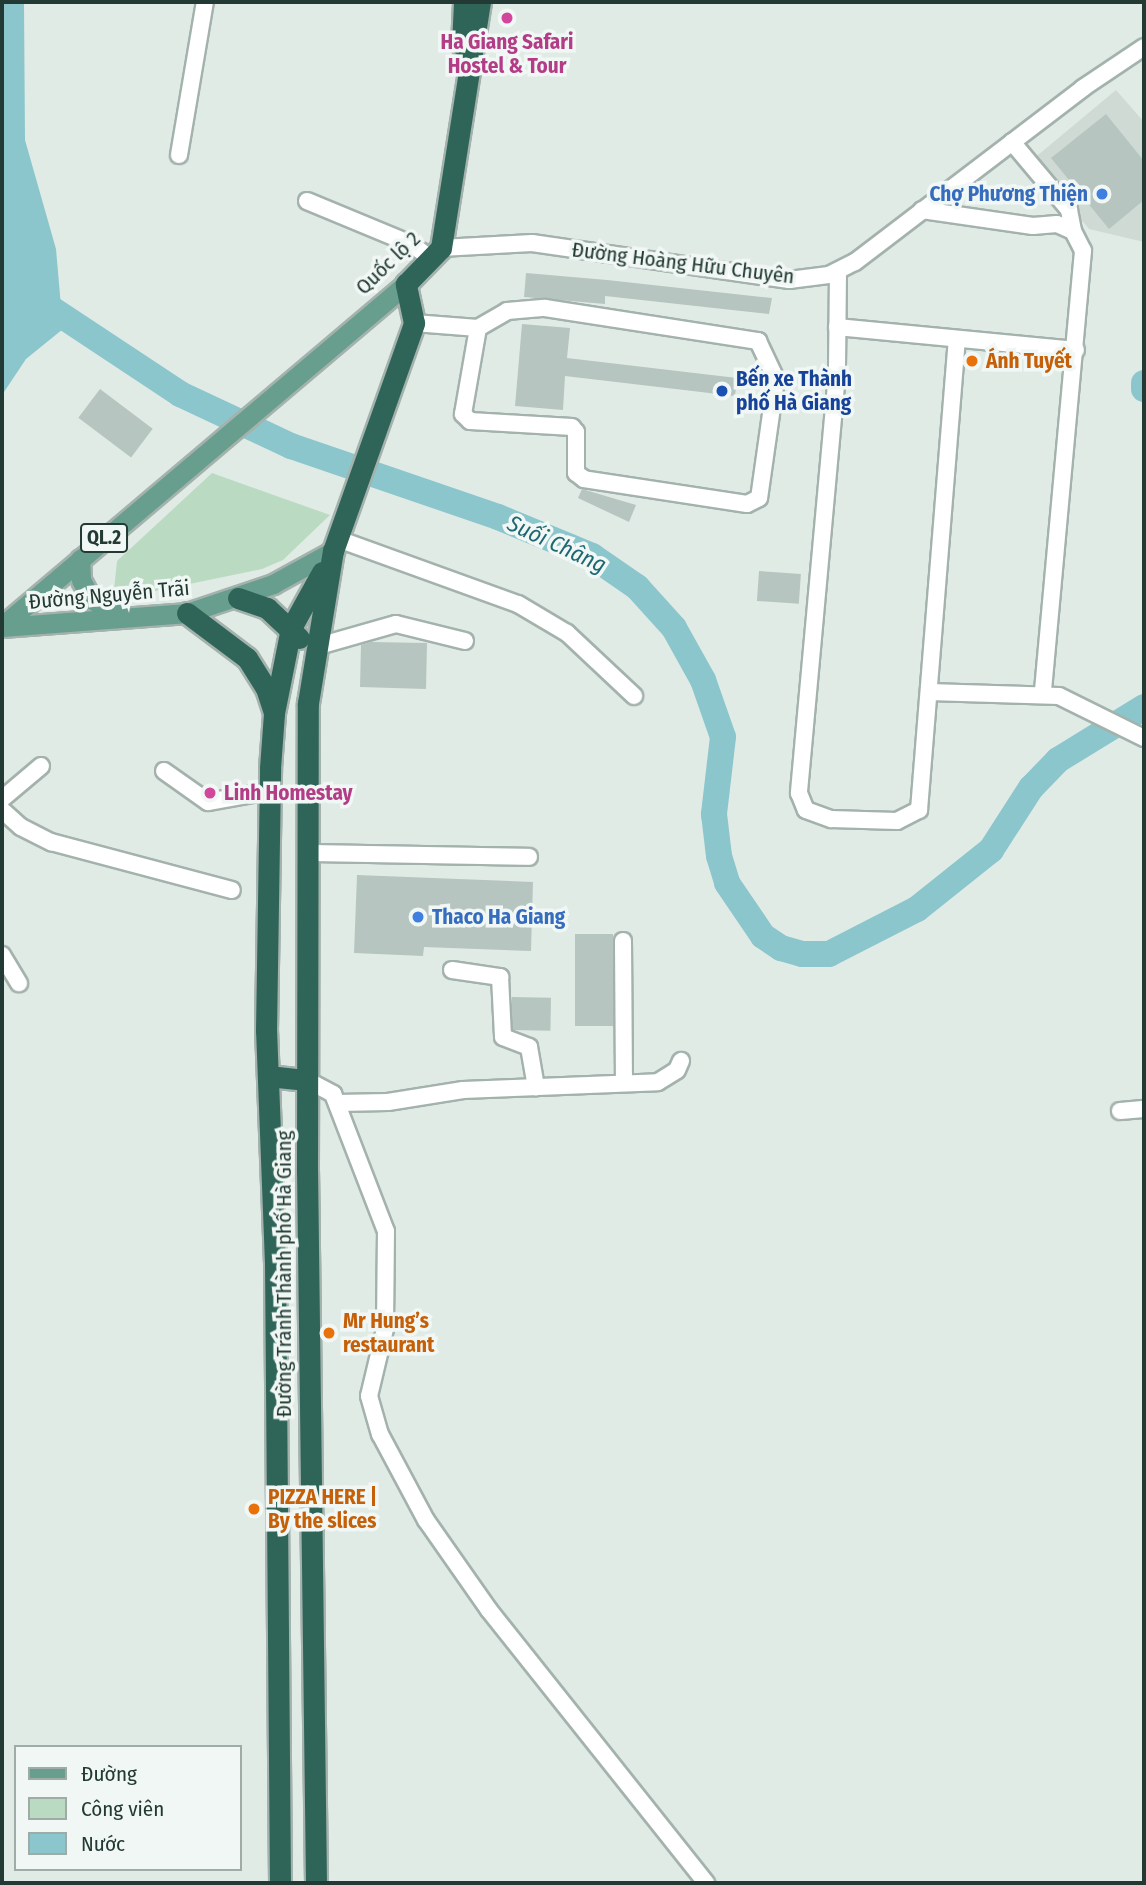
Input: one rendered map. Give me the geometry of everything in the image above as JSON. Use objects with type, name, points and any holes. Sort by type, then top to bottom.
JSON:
[{"type":"highway","name":"Quốc lộ 2","points":[[460,105],[464,2]]},
{"type":"highway","name":"Quốc lộ 2","points":[[406,284],[437,254],[460,105],[480,2]]},
{"type":"highway","points":[[337,540],[414,323],[406,284]]},
{"type":"highway","name":"Đường Tránh Thành phố Hà Giang","points":[[280,1883],[275,1263],[268,1076],[270,791],[274,713],[291,628],[337,540]]},
{"type":"highway","name":"Đường Tránh Thành phố Hà Giang","points":[[316,1883],[306,853],[314,656],[337,540]]},
{"type":"highway","points":[[238,598],[267,608],[291,628],[314,656]]},
{"type":"highway","points":[[187,613],[247,659],[266,688],[274,713]]},
{"type":"highway","points":[[268,1076],[307,1080]]},
{"type":"highway","points":[[279,1675],[312,1675]]},
{"type":"main road","name":"Quốc lộ 2","points":[[207,452],[406,284]]},
{"type":"main road","name":"Đường Nguyễn Trãi","points":[[2,627],[207,452]]},
{"type":"main road","name":"Đường Nguyễn Trãi","points":[[2,627],[187,613],[238,598],[337,540]]},
{"type":"main road","points":[[80,559],[81,580],[90,599],[122,617]]},
{"type":"street","points":[[179,155],[205,2]]},
{"type":"street","name":"Đường Hoàng Hữu Chuyên","points":[[437,254],[532,243],[789,280],[838,272],[1144,47]]},
{"type":"street","points":[[1012,142],[1069,210],[1073,231],[1083,251],[1043,694]]},
{"type":"street","points":[[307,201],[437,254]]},
{"type":"street","points":[[922,210],[1033,226],[1057,224],[1073,231]]},
{"type":"street","points":[[838,272],[838,327],[799,793],[806,810],[831,819],[897,821],[916,814],[929,692],[957,341]]},
{"type":"street","points":[[414,323],[478,328],[507,311],[545,308],[758,341],[776,379],[759,498],[747,504],[584,479],[576,472],[576,432],[572,427],[470,421],[463,414],[478,328]]},
{"type":"street","points":[[838,327],[957,341],[1076,350]]},
{"type":"street","points":[[337,540],[518,604],[567,633],[634,696]]},
{"type":"street","points":[[314,656],[396,624],[465,641]]},
{"type":"street","points":[[929,692],[1059,695],[1138,736]]},
{"type":"street","points":[[2,799],[41,766]]},
{"type":"street","points":[[164,771],[208,802],[270,791]]},
{"type":"street","points":[[2,810],[21,827],[51,842],[232,890]]},
{"type":"street","points":[[306,853],[529,857]]},
{"type":"street","points":[[623,941],[624,1083]]},
{"type":"street","points":[[2,955],[19,983]]},
{"type":"street","points":[[452,970],[500,977],[503,1037],[529,1047],[536,1087]]},
{"type":"street","points":[[337,1103],[536,1087],[658,1082],[677,1070],[681,1061]]},
{"type":"street","points":[[307,1080],[327,1088],[337,1103],[386,1231],[384,1329],[369,1396],[375,1421],[426,1520],[489,1610],[706,1883]]},
{"type":"street","points":[[1120,1111],[1144,1109]]},
{"type":"shaded area","name":"Chợ Phương Thiện","points":[[1116,90],[1144,122],[1144,242],[1089,229],[1032,160]]},
{"type":"green space","points":[[212,473],[330,515],[283,560],[262,569],[141,594],[114,590],[117,561]]},
{"type":"water","points":[[2,2],[24,2],[25,140],[56,249],[63,329],[26,359],[2,395]]},
{"type":"building","points":[[1106,114],[1144,161],[1144,200],[1109,229],[1051,158]]},
{"type":"building","points":[[526,273],[772,298],[769,314],[605,296],[605,304],[524,297]]},
{"type":"building","points":[[522,324],[570,328],[567,358],[737,378],[735,396],[565,376],[563,410],[515,406]]},
{"type":"building","points":[[100,389],[153,429],[131,457],[78,418]]},
{"type":"building","points":[[582,489],[636,505],[629,522],[578,498]]},
{"type":"building","points":[[759,571],[801,574],[799,604],[757,601]]},
{"type":"building","points":[[371,642],[427,643],[426,689],[360,687],[361,645]]},
{"type":"building","points":[[357,875],[533,882],[531,951],[424,947],[423,956],[354,953]]},
{"type":"building","points":[[575,934],[613,934],[613,1026],[575,1026]]},
{"type":"building","points":[[512,997],[551,998],[550,1031],[511,1030]]},
{"type":"waterway","name":"Suối Châng","points":[[2,276],[180,394],[291,446],[498,517],[592,556],[637,587],[674,628],[703,680],[723,737],[714,814],[719,856],[727,883],[763,936],[781,948],[802,954],[829,954],[917,909],[991,850],[1031,788],[1058,760],[1144,707]]},
{"type":"waterway","name":"Suối Châng","points":[[1144,383],[1144,389]]},
{"type":"place","name":"Ha Giang Safari Hostel & Tour","points":[[507,18]]},
{"type":"place","name":"Chợ Phương Thiện","points":[[1102,194]]},
{"type":"place","name":"Ánh Tuyết","points":[[972,361]]},
{"type":"place","name":"Bến xe Thành phố Hà Giang","points":[[722,391]]},
{"type":"place","name":"Linh Homestay","points":[[210,793]]},
{"type":"place","name":"Thaco Ha Giang","points":[[418,917]]},
{"type":"place","name":"Mr Hung’s restaurant","points":[[329,1333]]},
{"type":"place","name":"PIZZA HERE | By the slices","points":[[254,1509]]}]
